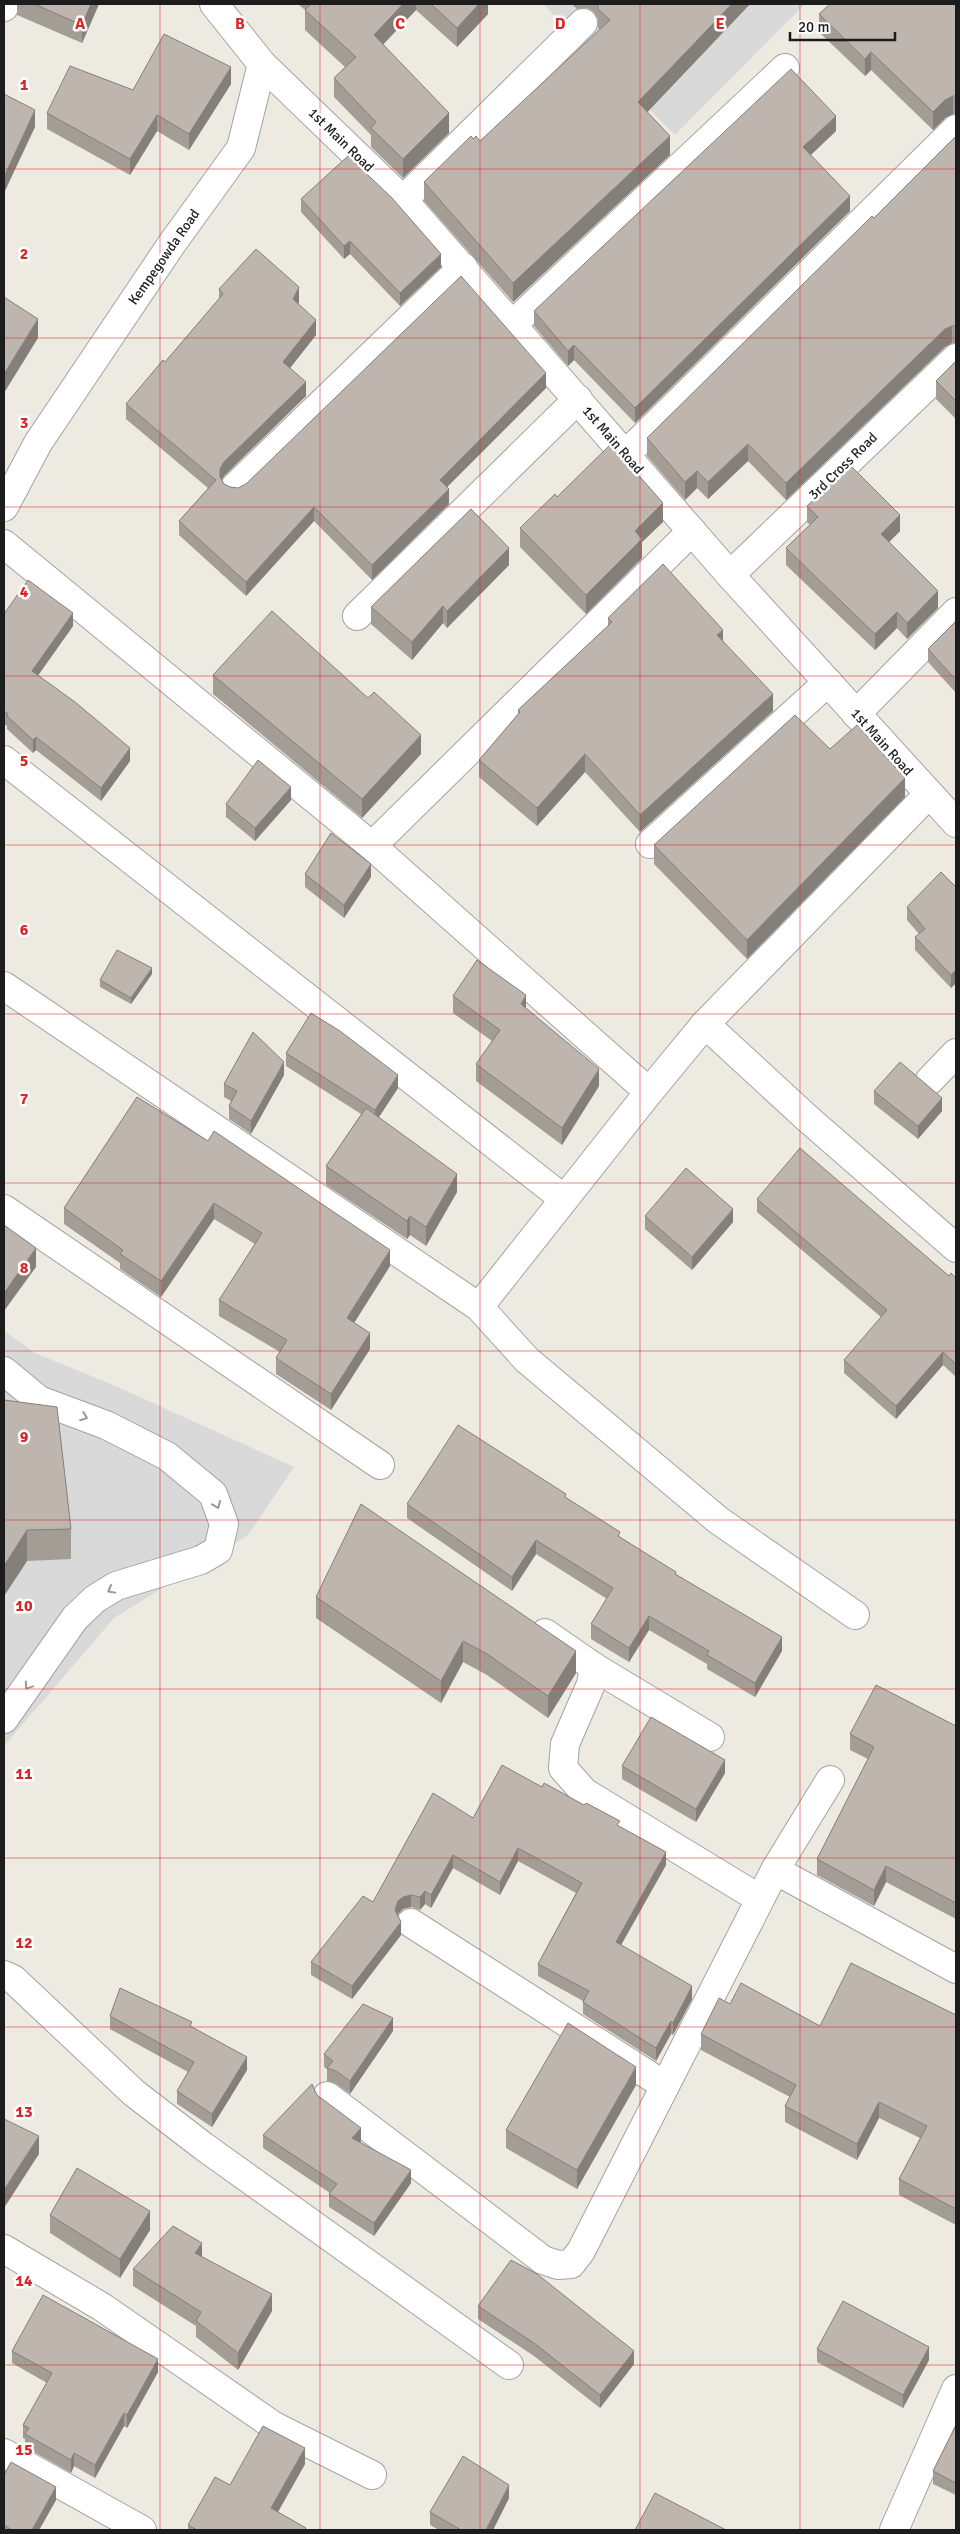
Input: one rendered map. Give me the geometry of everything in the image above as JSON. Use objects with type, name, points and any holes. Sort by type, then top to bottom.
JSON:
[{"type":"street","points":[[214,4],[262,64]]},
{"type":"street","points":[[403,200],[582,23]]},
{"type":"street","name":"1st Main Road","points":[[262,64],[403,200],[464,267],[730,575],[956,822]]},
{"type":"street","name":"Kempegowda Road","points":[[4,507],[38,442],[171,245],[241,148],[262,64]]},
{"type":"street","points":[[513,324],[785,68]]},
{"type":"street","points":[[626,454],[956,129]]},
{"type":"street","points":[[235,487],[464,267]]},
{"type":"street","name":"3rd Cross Road","points":[[730,575],[956,358]]},
{"type":"street","points":[[357,616],[578,399]]},
{"type":"street","points":[[372,846],[692,531]]},
{"type":"street","points":[[4,544],[372,846],[648,1092]]},
{"type":"street","points":[[856,714],[956,612]]},
{"type":"street","points":[[650,844],[828,682]]},
{"type":"street","points":[[4,760],[564,1199]]},
{"type":"street","points":[[479,1307],[648,1092],[705,1024],[929,794]]},
{"type":"street","points":[[4,986],[479,1307],[527,1360],[718,1520],[855,1615]]},
{"type":"street","points":[[705,1024],[807,1118],[956,1248]]},
{"type":"street","points":[[930,1080],[956,1052]]},
{"type":"street","points":[[4,1209],[380,1465]]},
{"type":"street","points":[[4,1371],[39,1400],[106,1425],[167,1456],[213,1494],[224,1524],[218,1550],[201,1560],[116,1586],[95,1599],[75,1618],[4,1719]]},
{"type":"street","points":[[522,1618],[594,1667],[710,1737]]},
{"type":"street","points":[[594,1667],[590,1684],[565,1744],[563,1768],[584,1792],[760,1899]]},
{"type":"street","points":[[328,2096],[543,2260],[558,2265],[571,2264],[581,2251],[775,1870],[830,1780]]},
{"type":"street","points":[[775,1870],[956,1969]]},
{"type":"street","points":[[411,1923],[664,2085]]},
{"type":"street","points":[[4,1974],[13,1980],[142,2099],[203,2146],[509,2365]]},
{"type":"street","points":[[4,2249],[102,2307],[274,2426],[372,2475]]},
{"type":"street","points":[[894,2530],[955,2396]]},
{"type":"street","points":[[4,2453],[142,2530]]},
{"type":"shaded area","points":[[543,4],[805,4],[675,135]]},
{"type":"shaded area","points":[[4,1331],[35,1353],[111,1384],[294,1467],[248,1535],[114,1618],[4,1746]]},
{"type":"building","points":[[34,4],[91,4],[82,25]]},
{"type":"building","points":[[311,4],[403,4],[374,35],[449,113],[403,159],[371,128],[376,122],[334,78],[356,57],[305,10]]},
{"type":"building","points":[[431,4],[479,4],[457,28]]},
{"type":"building","points":[[598,4],[732,4],[638,102],[670,136],[513,283],[424,182],[471,136],[473,139],[476,136],[480,141],[610,20],[598,9]]},
{"type":"building","points":[[830,4],[956,4],[956,96],[945,100],[933,112],[871,52],[865,59],[819,14]]},
{"type":"building","points":[[164,34],[231,67],[189,134],[157,115],[130,159],[47,113],[70,66],[133,90]]},
{"type":"building","points":[[791,69],[836,116],[803,147],[850,196],[635,408],[574,345],[568,351],[534,311]]},
{"type":"building","points":[[4,94],[35,110],[4,177]]},
{"type":"building","points":[[956,136],[956,326],[945,329],[786,483],[748,444],[708,482],[697,471],[685,482],[647,438]]},
{"type":"building","points":[[348,156],[392,198],[441,254],[400,293],[350,241],[344,246],[301,199]]},
{"type":"building","points":[[256,249],[299,287],[293,299],[316,320],[283,362],[306,382],[224,462],[220,469],[220,477],[224,484],[230,487],[238,488],[246,484],[461,276],[546,373],[440,480],[449,489],[372,565],[314,507],[246,582],[179,521],[216,480],[126,404],[223,294],[219,289]]},
{"type":"building","points":[[4,297],[38,319],[4,374]]},
{"type":"building","points":[[956,361],[956,401],[936,381]]},
{"type":"building","points":[[611,444],[663,503],[635,531],[642,539],[586,595],[520,528],[555,494],[557,497]]},
{"type":"building","points":[[850,465],[900,515],[881,534],[938,591],[907,623],[897,612],[875,634],[786,548],[818,517],[807,506]]},
{"type":"building","points":[[471,509],[509,548],[447,611],[443,606],[412,642],[371,607]]},
{"type":"building","points":[[663,564],[723,630],[717,635],[773,694],[640,815],[585,754],[537,808],[479,760],[520,712],[518,710],[612,622],[608,618]]},
{"type":"building","points":[[28,580],[73,613],[32,671],[75,702],[130,748],[101,788],[36,737],[33,740],[4,711],[4,614]]},
{"type":"building","points":[[272,611],[368,698],[374,692],[421,735],[362,799],[213,675]]},
{"type":"building","points":[[956,621],[956,680],[928,649]]},
{"type":"building","points":[[795,715],[830,749],[857,725],[905,778],[747,940],[654,845]]},
{"type":"building","points":[[258,760],[291,787],[255,828],[226,804]]},
{"type":"building","points":[[331,833],[371,864],[344,905],[305,874]]},
{"type":"building","points":[[941,872],[956,887],[956,970],[951,975],[915,937],[925,929],[907,907]]},
{"type":"building","points":[[117,950],[152,968],[131,998],[100,980]]},
{"type":"building","points":[[477,960],[526,995],[521,1004],[599,1069],[562,1128],[476,1064],[500,1030],[453,996]]},
{"type":"building","points":[[311,1013],[340,1031],[398,1075],[375,1110],[286,1053]]},
{"type":"building","points":[[253,1032],[284,1062],[251,1121],[229,1106],[237,1091],[224,1084]]},
{"type":"building","points":[[900,1062],[942,1098],[918,1126],[874,1091]]},
{"type":"building","points":[[137,1097],[208,1141],[214,1131],[390,1250],[347,1318],[370,1333],[331,1394],[276,1358],[287,1340],[219,1300],[262,1233],[214,1203],[161,1281],[120,1254],[123,1250],[64,1208]]},
{"type":"building","points":[[366,1108],[457,1174],[426,1227],[410,1216],[407,1221],[326,1166]]},
{"type":"building","points":[[800,1148],[949,1276],[951,1273],[956,1278],[956,1364],[943,1352],[896,1406],[844,1360],[887,1310],[757,1199]]},
{"type":"building","points":[[686,1168],[733,1209],[692,1257],[645,1216]]},
{"type":"building","points":[[4,1225],[36,1248],[4,1293]]},
{"type":"building","points":[[4,1400],[57,1407],[71,1529],[27,1530],[4,1566]]},
{"type":"building","points":[[458,1425],[566,1494],[565,1497],[620,1532],[618,1536],[676,1572],[675,1574],[782,1637],[755,1683],[707,1655],[709,1651],[649,1616],[629,1648],[591,1624],[613,1588],[536,1540],[512,1577],[407,1504]]},
{"type":"building","points":[[361,1504],[576,1651],[548,1696],[487,1654],[463,1641],[441,1681],[316,1597]]},
{"type":"building","points":[[876,1685],[956,1726],[956,1903],[886,1866],[874,1890],[817,1859],[874,1747],[850,1734]]},
{"type":"building","points":[[651,1717],[725,1760],[696,1809],[622,1766]]},
{"type":"building","points":[[502,1765],[542,1787],[544,1783],[584,1805],[586,1803],[620,1821],[617,1825],[666,1852],[616,1942],[692,1986],[673,2023],[671,2021],[656,2048],[583,2002],[589,1991],[538,1964],[582,1883],[518,1848],[500,1882],[453,1855],[431,1895],[425,1891],[420,1897],[411,1895],[403,1897],[398,1901],[395,1910],[401,1922],[352,1986],[311,1962],[363,1896],[373,1902],[433,1793],[473,1818]]},
{"type":"building","points":[[851,1963],[956,2015],[956,2209],[899,2179],[927,2126],[879,2102],[857,2144],[785,2106],[796,2085],[701,2034],[719,1998],[730,2004],[741,1983],[820,2026]]},
{"type":"building","points":[[120,1988],[192,2022],[190,2026],[247,2057],[212,2114],[177,2091],[194,2062],[110,2016]]},
{"type":"building","points":[[363,2004],[393,2018],[350,2081],[336,2071],[327,2068],[333,2061],[324,2054]]},
{"type":"building","points":[[568,2023],[636,2067],[577,2170],[506,2130]]},
{"type":"building","points":[[312,2084],[317,2095],[361,2128],[352,2138],[411,2170],[374,2223],[329,2194],[337,2184],[263,2135]]},
{"type":"building","points":[[4,2119],[39,2136],[4,2190]]},
{"type":"building","points":[[77,2168],[150,2211],[120,2259],[50,2215]]},
{"type":"building","points":[[173,2226],[202,2243],[195,2253],[272,2294],[238,2353],[196,2321],[201,2312],[133,2269]]},
{"type":"building","points":[[511,2260],[537,2274],[634,2351],[600,2395],[534,2343],[478,2306]]},
{"type":"building","points":[[43,2295],[158,2359],[127,2415],[124,2413],[95,2465],[74,2453],[71,2460],[25,2434],[29,2428],[23,2425],[52,2373],[12,2351]]},
{"type":"building","points":[[843,2301],[929,2347],[903,2395],[817,2349]]},
{"type":"building","points":[[956,2425],[956,2483],[933,2471]]},
{"type":"building","points":[[263,2426],[305,2448],[271,2508],[306,2528],[305,2530],[197,2530],[188,2525],[215,2477],[230,2485]]},
{"type":"building","points":[[463,2456],[509,2485],[486,2530],[461,2530],[430,2512]]},
{"type":"building","points":[[11,2462],[56,2487],[32,2530],[12,2530],[4,2525],[4,2475]]},
{"type":"building","points":[[655,2493],[726,2530],[635,2530]]}]
